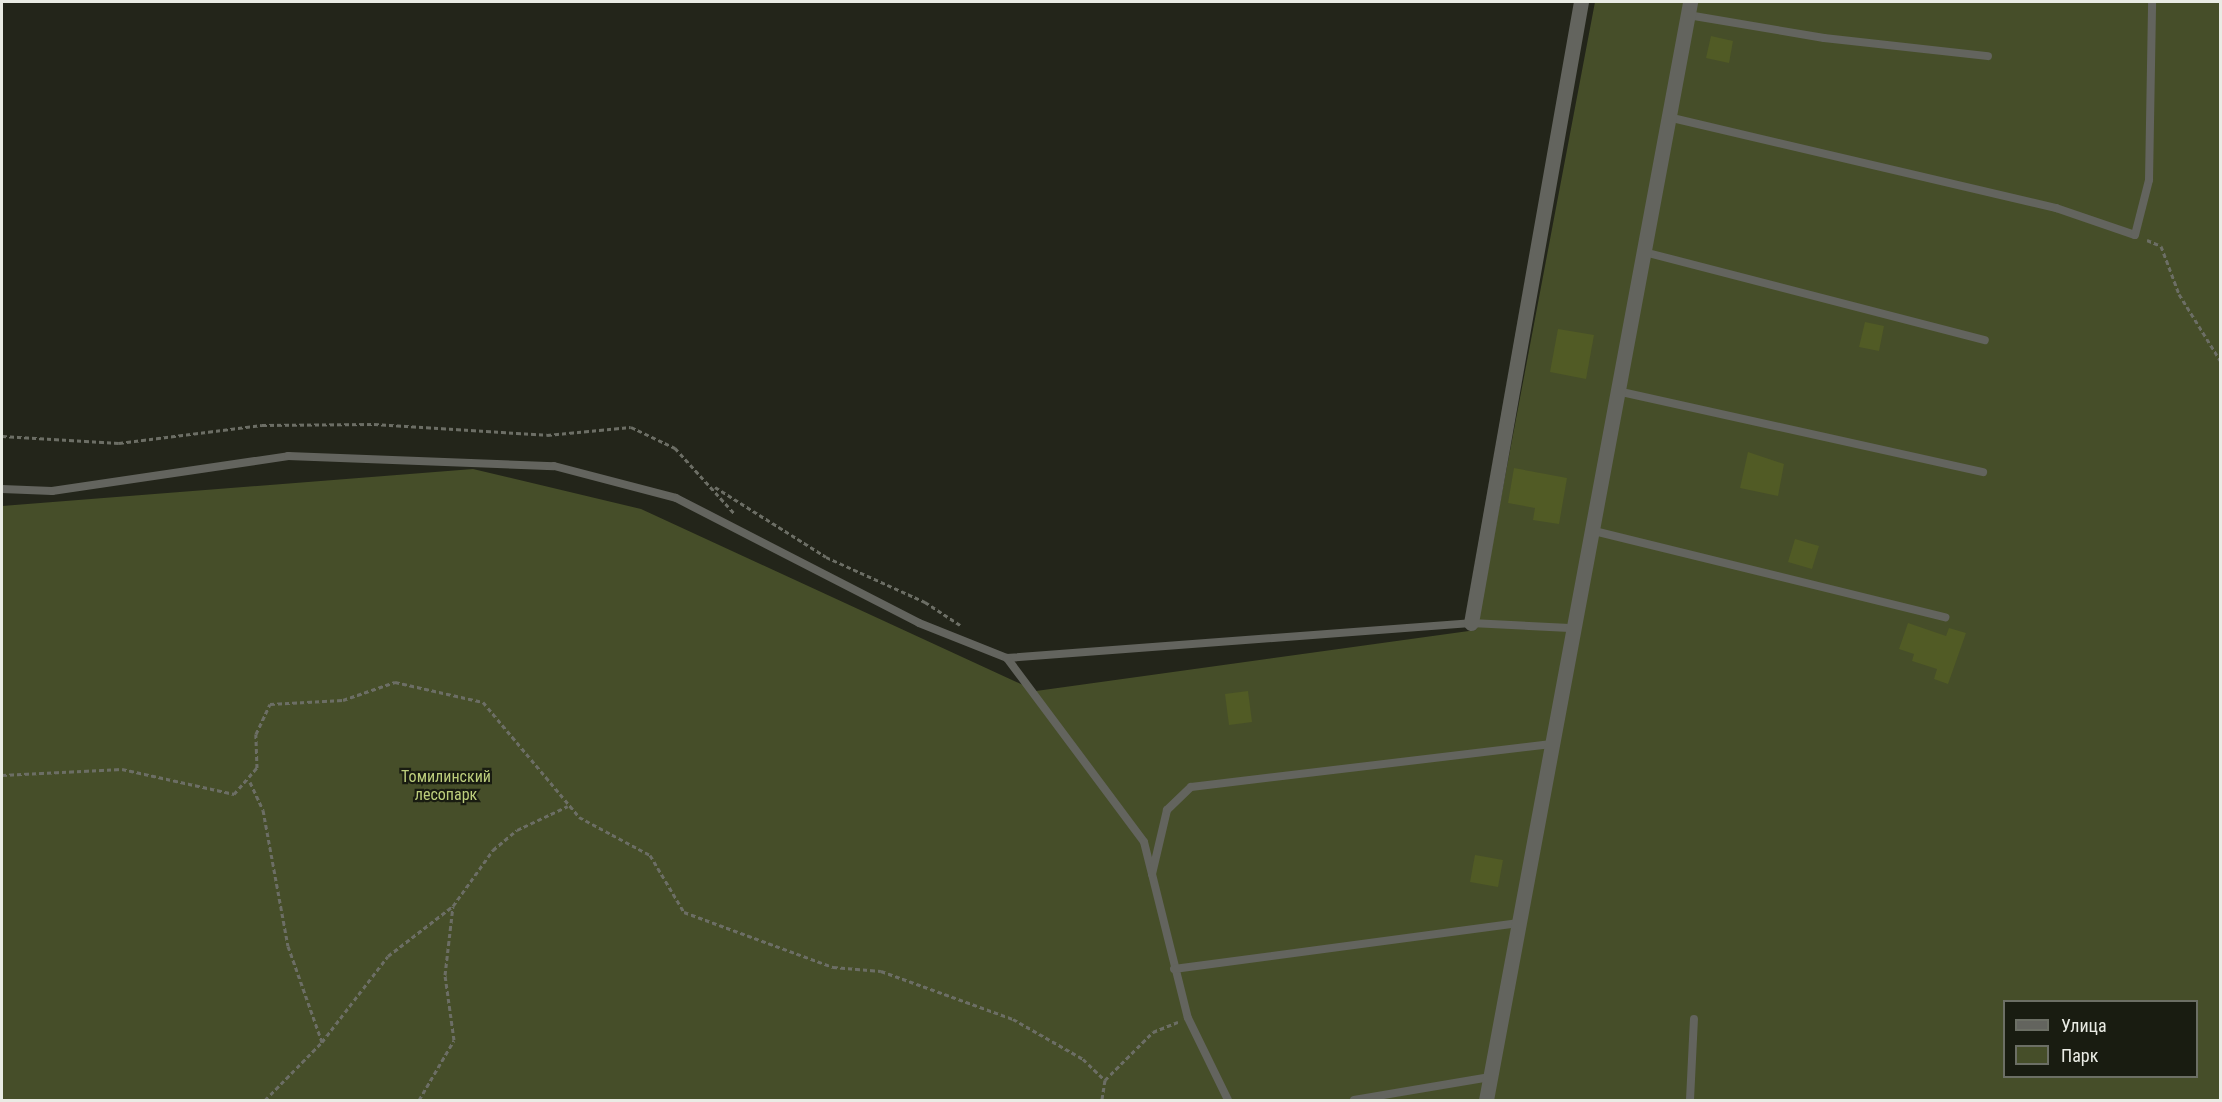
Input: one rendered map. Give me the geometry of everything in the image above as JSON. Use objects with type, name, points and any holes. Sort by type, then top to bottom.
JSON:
[{"type":"street","points":[[1471,623],[1581,2]]},
{"type":"street","points":[[1486,1101],[1570,628],[1689,8]]},
{"type":"lane","points":[[1668,117],[2056,208],[2135,235],[2149,180],[2152,2]]},
{"type":"lane","points":[[1689,8],[1824,38],[1988,56]]},
{"type":"lane","points":[[1642,252],[1985,340]]},
{"type":"lane","points":[[1616,390],[1983,472]]},
{"type":"lane","points":[[2,489],[52,491],[288,456],[554,466],[676,498],[752,535],[807,569],[1007,658],[1471,623],[1570,628]]},
{"type":"lane","points":[[1589,529],[1945,617]]},
{"type":"lane","points":[[1007,658],[1144,842],[1188,1018],[1228,1101]]},
{"type":"lane","points":[[1152,876],[1167,810],[1191,787],[1549,744]]},
{"type":"lane","points":[[1174,969],[1517,923]]},
{"type":"lane","points":[[1690,1101],[1694,1019]]},
{"type":"lane","points":[[1354,1101],[1490,1077]]},
{"type":"path","points":[[2135,235],[2161,246],[2179,294],[2220,360]]},
{"type":"path","points":[[2,436],[119,443],[262,425],[374,424],[547,435],[631,427],[661,437],[711,485],[752,535]]},
{"type":"path","points":[[711,485],[826,557],[925,602],[958,623],[980,647]]},
{"type":"path","points":[[2,775],[122,769],[221,795],[234,794],[250,782],[257,768],[256,734],[270,704],[343,700],[395,682],[483,702],[568,806],[594,828],[650,855],[684,912],[833,967],[881,971],[1013,1019],[1046,1034],[1105,1080]]},
{"type":"path","points":[[250,782],[263,810],[288,946],[322,1042]]},
{"type":"path","points":[[419,1101],[454,1040],[445,975],[453,906],[465,882],[509,836],[568,806]]},
{"type":"path","points":[[265,1101],[322,1042],[388,956],[453,906]]},
{"type":"path","points":[[1102,1101],[1105,1080],[1153,1032],[1188,1018]]},
{"type":"green space","name":"Томилинский лесопарк","points":[[1595,2],[2220,2],[2220,1100],[2,1100],[2,506],[473,469],[641,509],[1036,691],[1476,630]]},
{"type":"building","points":[[1711,36],[1733,41],[1729,63],[1706,58]]},
{"type":"building","points":[[1865,322],[1884,326],[1879,351],[1859,347]]},
{"type":"building","points":[[1558,329],[1594,335],[1586,379],[1550,372]]},
{"type":"building","points":[[1748,452],[1784,464],[1778,496],[1740,488]]},
{"type":"building","points":[[1514,468],[1567,478],[1559,524],[1533,520],[1535,508],[1508,503]]},
{"type":"building","points":[[1795,539],[1819,546],[1812,569],[1788,562]]},
{"type":"building","points":[[1908,623],[1946,636],[1949,628],[1966,633],[1948,684],[1934,679],[1937,669],[1912,661],[1914,654],[1899,649]]},
{"type":"building","points":[[1248,691],[1252,722],[1229,725],[1225,694]]},
{"type":"building","points":[[1475,855],[1503,860],[1498,887],[1470,882]]}]
